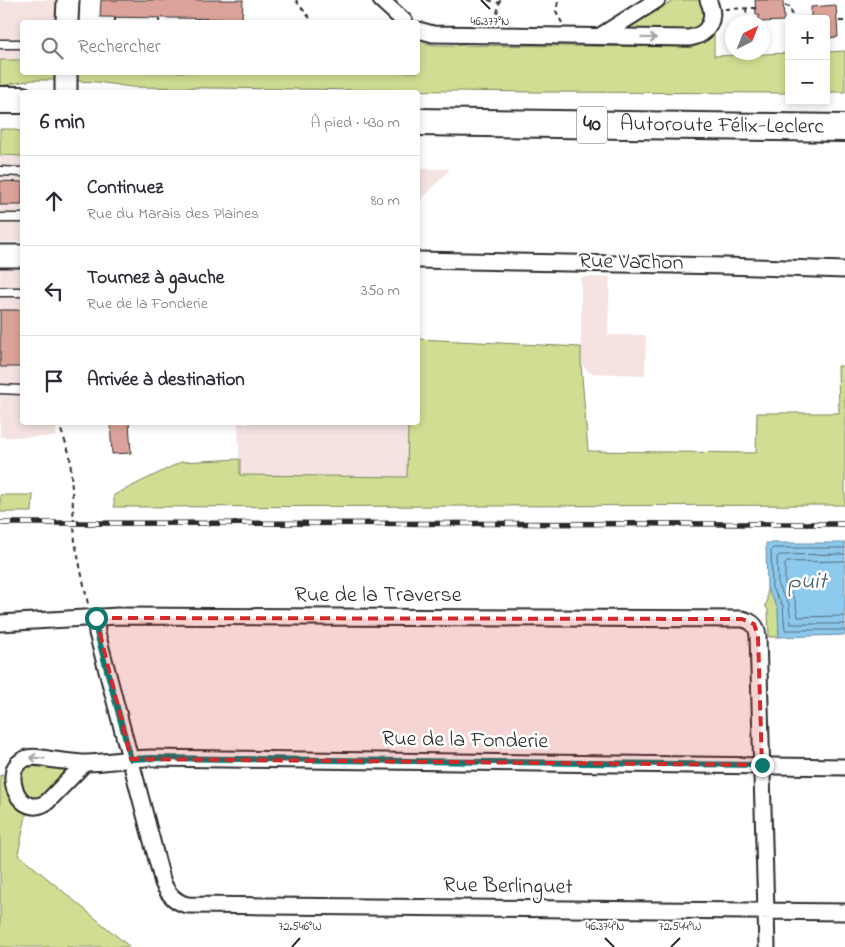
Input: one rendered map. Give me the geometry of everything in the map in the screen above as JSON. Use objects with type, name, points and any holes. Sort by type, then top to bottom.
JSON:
[{"type":"highway","points":[[0,100],[20,100]]},
{"type":"highway","name":"Autoroute Félix-Leclerc","points":[[420,106],[845,111]]},
{"type":"highway","points":[[0,116],[20,117]]},
{"type":"highway","name":"Autoroute Félix-Leclerc","points":[[420,122],[845,128]]},
{"type":"street","points":[[67,20],[68,0]]},
{"type":"street","points":[[381,0],[403,20]]},
{"type":"street","points":[[600,36],[657,0]]},
{"type":"street","points":[[420,31],[433,34],[697,37],[711,23],[714,5]]},
{"type":"street","points":[[66,75],[66,90]]},
{"type":"street","points":[[0,256],[20,256]]},
{"type":"street","name":"Rue Vachon","points":[[420,260],[677,264],[845,270]]},
{"type":"street","points":[[92,612],[131,759]]},
{"type":"street","name":"Rue de la Traverse","points":[[0,623],[92,612],[167,616],[747,620],[754,624],[758,636],[762,765]]},
{"type":"street","name":"Rue de la Fonderie","points":[[86,763],[47,802],[41,805],[33,806],[26,804],[17,794],[13,772],[17,764],[24,759],[34,758],[86,763],[151,758],[845,767]]},
{"type":"street","name":"Rue Berlinguet","points":[[131,759],[163,883],[173,898],[180,903],[188,905],[845,912]]},
{"type":"street","points":[[762,765],[767,947]]},
{"type":"lane","points":[[0,44],[20,44]]},
{"type":"lane","points":[[0,171],[20,172]]},
{"type":"lane","points":[[0,218],[20,218]]},
{"type":"lane","points":[[0,292],[20,292]]},
{"type":"lane","points":[[0,390],[20,390]]},
{"type":"path","points":[[296,0],[311,20]]},
{"type":"path","points":[[488,0],[500,2],[496,18],[490,25]]},
{"type":"path","points":[[558,2],[556,11],[564,26]]},
{"type":"path","points":[[714,5],[755,8]]},
{"type":"path","points":[[785,6],[791,6],[792,15]]},
{"type":"path","points":[[746,8],[746,15]]},
{"type":"path","points":[[840,22],[845,22]]},
{"type":"path","points":[[59,425],[70,455],[75,542],[92,612]]},
{"type":"highlighted area","points":[[96,618],[742,619],[754,624],[758,636],[762,765],[131,759]]},
{"type":"shaded area","points":[[0,0],[57,0],[56,20],[20,20],[20,60],[0,60]]},
{"type":"shaded area","points":[[0,155],[20,156],[20,242],[0,242]]},
{"type":"shaded area","points":[[420,169],[450,169],[420,201]]},
{"type":"shaded area","points":[[0,267],[20,267],[20,425],[56,425],[56,437],[0,437]]},
{"type":"shaded area","points":[[581,277],[610,277],[608,335],[646,335],[645,375],[590,373],[581,364]]},
{"type":"shaded area","points":[[238,425],[408,425],[408,477],[240,475]]},
{"type":"green space","points":[[674,0],[698,0],[704,15],[697,26],[686,30],[630,29],[630,27]]},
{"type":"green space","points":[[714,34],[714,56],[725,56],[725,60],[770,60],[770,54],[785,53],[785,93],[131,87],[78,81],[78,75],[420,75],[420,42],[436,45],[692,47],[704,43]]},
{"type":"green space","points":[[845,51],[845,92],[830,92],[830,52]]},
{"type":"green space","points":[[0,60],[20,60],[20,75],[55,75],[55,80],[33,80],[0,86]]},
{"type":"green space","points":[[0,129],[20,131],[20,156],[0,155]]},
{"type":"green space","points":[[420,339],[581,347],[588,451],[756,453],[757,413],[839,413],[838,366],[845,366],[845,505],[114,507],[114,495],[181,462],[240,459],[240,475],[407,477],[408,425],[420,425]]},
{"type":"green space","points":[[0,495],[33,495],[32,512],[0,512]]},
{"type":"green space","points":[[767,589],[778,608],[779,637],[769,637],[768,610],[765,605],[767,603]]},
{"type":"green space","points":[[28,764],[69,768],[39,799],[30,799],[23,790],[20,781],[24,768]]},
{"type":"green space","points":[[0,775],[5,776],[6,782],[27,811],[18,854],[130,947],[0,947]]},
{"type":"water","name":"puit","points":[[766,543],[845,543],[845,635],[779,637],[778,608],[767,589]]},
{"type":"building","points":[[101,0],[243,0],[242,19],[100,17]]},
{"type":"building","points":[[755,0],[783,0],[784,21],[770,22],[770,15],[756,15]]},
{"type":"building","points":[[836,5],[838,37],[830,38],[830,15],[811,15],[811,7]]},
{"type":"building","points":[[0,181],[20,182],[20,205],[0,205]]},
{"type":"building","points":[[0,310],[20,310],[20,367],[0,367]]},
{"type":"building","points":[[110,425],[129,425],[131,453],[112,454]]},
{"type":"railway","points":[[0,523],[845,524]]},
{"type":"route","points":[[96,618],[97,633],[131,759],[762,765]]}]
